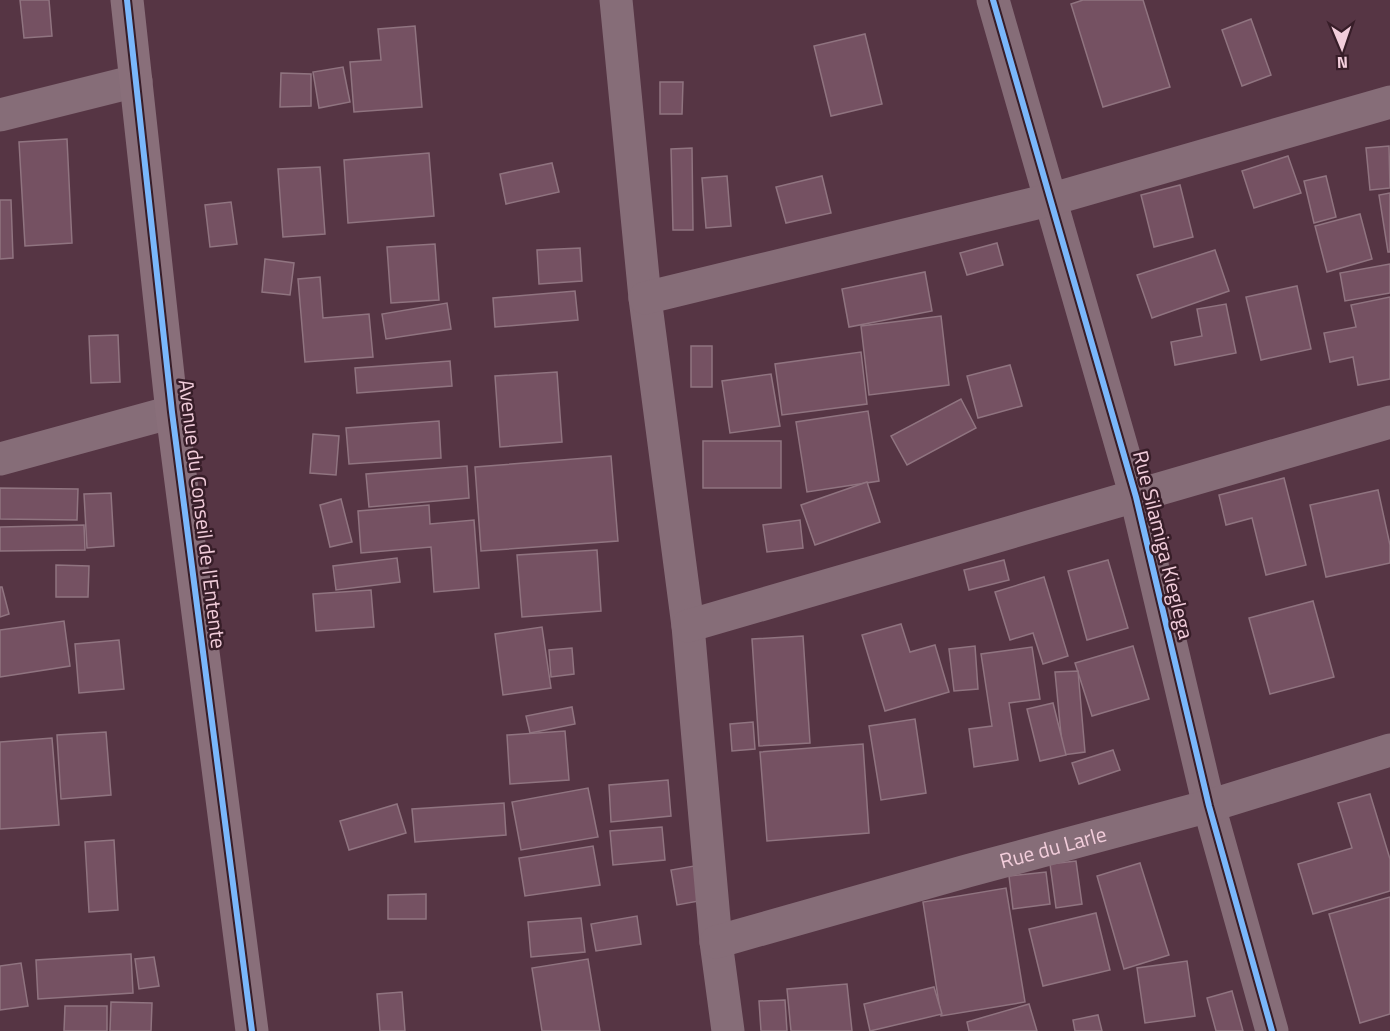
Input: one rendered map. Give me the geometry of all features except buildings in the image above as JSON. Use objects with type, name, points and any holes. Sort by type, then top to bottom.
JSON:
[{"type":"street","name":"Avenue du Conseil de l'Entente","points":[[127,0],[172,412],[252,1031]]},
{"type":"street","points":[[616,0],[645,298],[688,626],[716,942],[728,1031]]},
{"type":"street","name":"Rue Silamiga Kieglega","points":[[993,0],[1136,497],[1209,806],[1272,1031]]},
{"type":"street","points":[[0,115],[136,81]]},
{"type":"street","points":[[645,298],[1049,200],[1390,102]]},
{"type":"street","points":[[0,459],[172,412]]},
{"type":"street","points":[[688,626],[1390,422]]},
{"type":"street","name":"Rue du Larle","points":[[716,942],[1209,806],[1390,750]]},
{"type":"cycle path","points":[[127,0],[172,412],[252,1031]]},
{"type":"cycle path","points":[[993,0],[1136,497],[1209,806],[1272,1031]]}]
